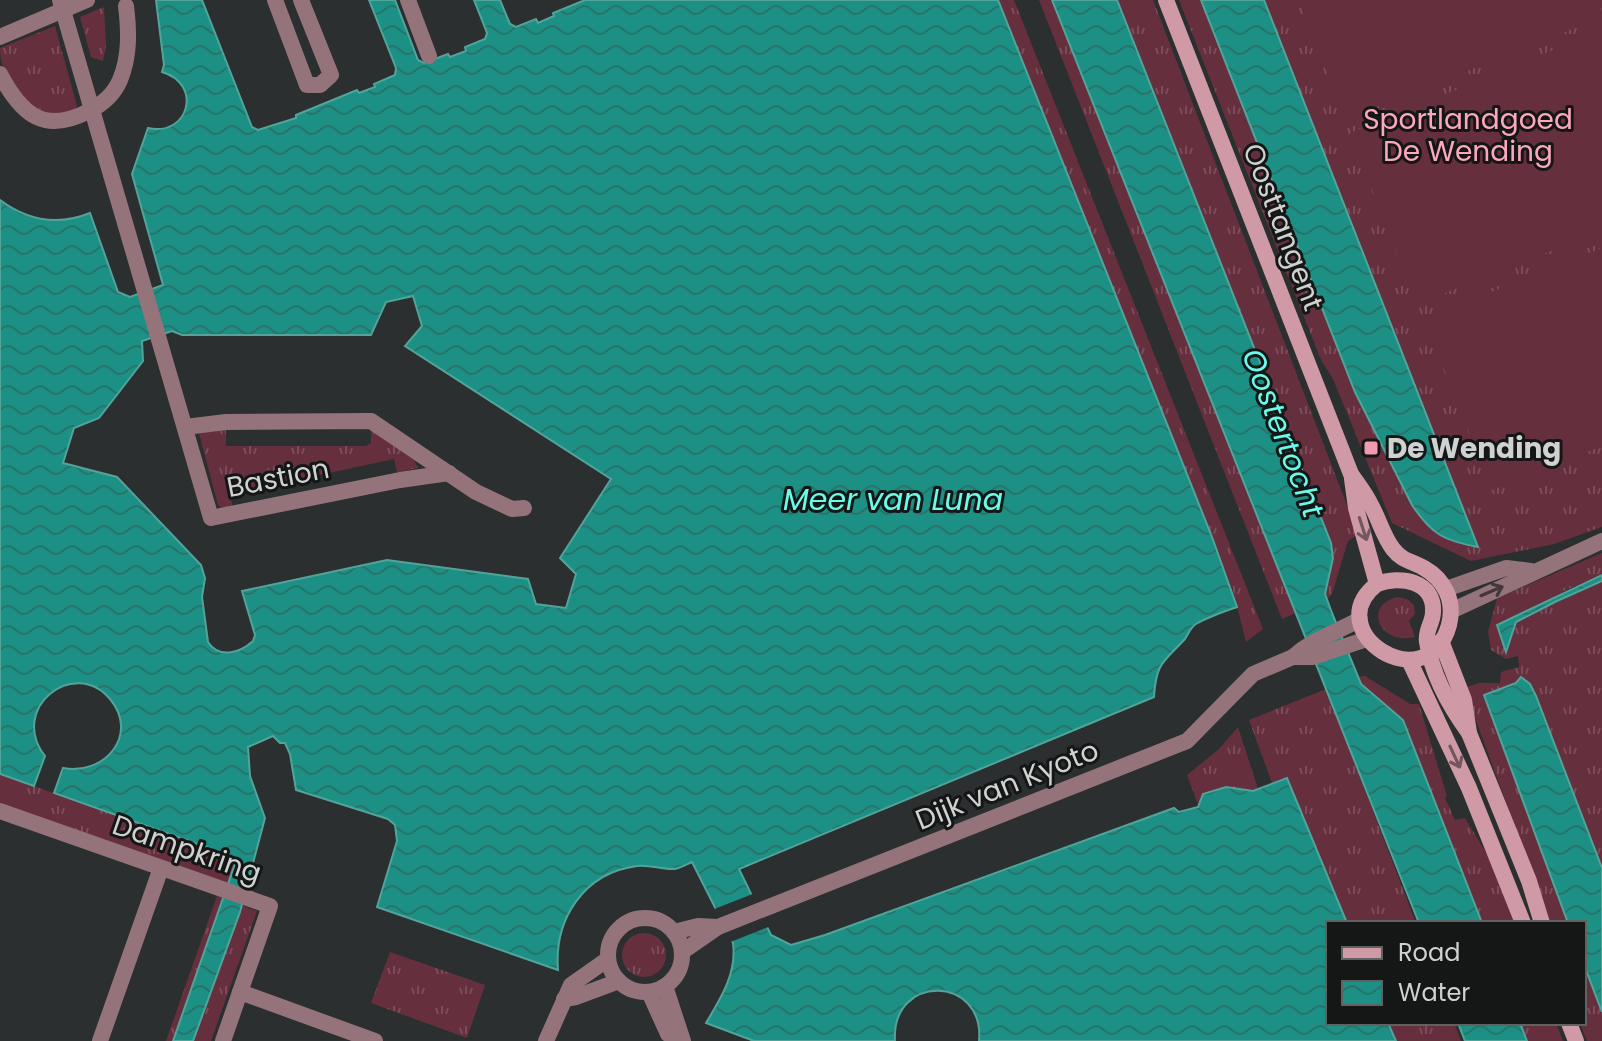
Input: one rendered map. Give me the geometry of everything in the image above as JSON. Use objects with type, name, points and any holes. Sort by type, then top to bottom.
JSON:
[{"type":"main road","name":"Oosttangent","points":[[1166,0],[1351,474],[1370,502],[1392,548],[1405,562],[1421,566],[1435,575],[1446,589]]},
{"type":"main road","name":"Oosttangent","points":[[1351,474],[1356,508],[1377,584]]},
{"type":"main road","points":[[1427,591],[1446,589],[1450,622],[1435,646],[1409,660],[1381,653],[1367,639],[1360,619],[1367,593],[1377,584],[1404,579],[1427,591],[1434,611],[1426,634],[1435,646],[1464,700],[1469,733],[1529,881],[1541,921]]},
{"type":"main road","points":[[1409,660],[1469,788],[1522,921]]},
{"type":"street","points":[[0,37],[61,4],[87,0]]},
{"type":"street","points":[[275,0],[307,85],[320,85],[331,75],[301,0]]},
{"type":"street","points":[[408,0],[429,56]]},
{"type":"street","name":"Bastion","points":[[61,4],[211,518],[449,473]]},
{"type":"street","points":[[0,74],[21,106],[39,119],[52,123],[69,120],[92,109],[111,95],[125,67],[129,28],[126,6]]},
{"type":"street","name":"Bastion","points":[[185,427],[226,422],[371,421],[476,492],[512,509],[524,508]]},
{"type":"street","points":[[1451,611],[1602,541]]},
{"type":"street","points":[[1446,589],[1506,568],[1533,572]]},
{"type":"street","name":"Dijk van Kyoto","points":[[1344,637],[1360,619]]},
{"type":"street","name":"Dijk van Kyoto","points":[[682,952],[718,927],[1187,741],[1253,674],[1344,637],[1367,639]]},
{"type":"street","name":"Dampkring","points":[[0,811],[270,906],[240,992]]},
{"type":"street","points":[[100,1041],[161,868]]},
{"type":"street","points":[[647,917],[667,924],[682,952],[678,971],[657,989],[638,991],[619,981],[608,959],[611,938],[626,922],[647,917]]},
{"type":"street","name":"Dijk van Kyoto","points":[[674,932],[698,926],[718,927]]},
{"type":"street","points":[[546,1041],[571,985],[608,959]]},
{"type":"street","points":[[564,999],[619,981]]},
{"type":"street","points":[[657,989],[681,1041]]},
{"type":"street","points":[[223,1041],[240,992],[375,1041]]},
{"type":"green space","points":[[998,0],[1014,0],[1263,629],[1246,642],[1234,594],[1212,537]]},
{"type":"green space","points":[[1039,0],[1052,0],[1296,613],[1282,619]]},
{"type":"green space","points":[[1117,0],[1153,0],[1358,534],[1348,541],[1332,594],[1326,600],[1331,542]]},
{"type":"green space","name":"Sportlandgoed De Wending","points":[[1179,0],[1201,0],[1355,392],[1412,505],[1426,523],[1440,534],[1477,547],[1264,0],[1602,0],[1602,527],[1554,544],[1471,561],[1392,523],[1333,379],[1321,360]]},
{"type":"green space","points":[[1300,0],[1598,0],[1602,17],[1347,119]]},
{"type":"green space","points":[[104,7],[106,46],[103,61],[91,57],[80,17]]},
{"type":"green space","points":[[55,26],[77,106],[73,112],[38,114],[7,76],[0,48]]},
{"type":"green space","points":[[1602,30],[1602,231],[1417,304],[1350,133]]},
{"type":"green space","points":[[1602,248],[1602,446],[1492,490],[1424,319]]},
{"type":"green space","points":[[226,430],[226,446],[366,446],[371,443],[371,430],[414,460],[418,468],[397,472],[394,459],[230,494],[233,509],[224,510],[218,505],[199,433]]},
{"type":"green space","points":[[1602,553],[1602,575],[1566,590],[1516,622],[1602,581],[1602,868],[1536,696],[1516,683],[1484,695],[1567,921],[1546,921],[1539,892],[1464,688],[1479,683],[1500,683],[1501,672],[1519,667],[1518,656],[1506,659],[1491,650],[1488,632],[1497,598]]},
{"type":"green space","points":[[1397,597],[1407,599],[1414,605],[1415,614],[1409,621],[1415,637],[1393,636],[1380,624],[1380,609]]},
{"type":"green space","points":[[1365,676],[1410,704],[1419,704],[1447,796],[1445,798],[1455,820],[1465,818],[1496,869],[1516,921],[1481,921],[1403,720],[1357,677]]},
{"type":"green space","points":[[1326,689],[1415,921],[1346,921],[1288,778],[1272,783],[1249,720]]},
{"type":"green space","points":[[1238,727],[1258,789],[1245,791],[1226,787],[1203,794],[1199,807],[1187,775],[1219,749]]},
{"type":"green space","points":[[0,774],[237,858],[228,886],[0,804]]},
{"type":"green space","points":[[217,896],[257,911],[211,1041],[166,1041]]},
{"type":"green space","points":[[644,933],[660,939],[666,955],[660,971],[644,977],[628,971],[622,955],[628,939]]},
{"type":"green space","points":[[390,952],[485,985],[467,1038],[371,1003]]},
{"type":"green space","points":[[1586,970],[1602,1012],[1602,1041],[1587,1041],[1581,1025],[1586,1025]]},
{"type":"green space","points":[[1389,1025],[1455,1025],[1461,1041],[1396,1041]]},
{"type":"green space","points":[[1521,1025],[1557,1025],[1563,1041],[1527,1041]]},
{"type":"water","name":"Meer van Luna","points":[[156,0],[202,0],[252,127],[258,130],[296,118],[296,115],[357,90],[359,93],[375,87],[374,84],[395,75],[396,68],[369,0],[395,0],[418,60],[424,63],[466,51],[465,47],[485,39],[487,33],[474,0],[500,0],[510,24],[516,27],[536,19],[538,23],[585,0],[998,0],[1237,607],[1192,627],[1159,669],[1154,697],[739,869],[771,935],[791,945],[1174,808],[1179,812],[1198,807],[1203,794],[1226,787],[1253,791],[1287,778],[1346,921],[1326,921],[1326,1025],[1389,1025],[1396,1041],[979,1041],[977,1019],[968,1004],[954,994],[938,991],[921,994],[907,1003],[898,1019],[895,1041],[754,1041],[706,1023],[722,995],[734,954],[733,943],[692,862],[676,869],[642,866],[618,870],[587,889],[567,917],[558,951],[558,970],[377,907],[397,841],[395,825],[388,819],[296,790],[290,754],[285,743],[280,743],[273,736],[248,747],[250,776],[265,818],[240,912],[193,1041],[173,1041],[237,858],[54,793],[63,768],[92,766],[113,750],[119,739],[121,726],[118,713],[110,699],[95,687],[79,683],[64,686],[50,694],[40,706],[34,721],[36,738],[45,756],[34,786],[0,774],[0,200],[21,212],[43,219],[66,219],[90,213],[118,292],[130,297],[163,285],[132,174],[148,128],[162,129],[173,125],[186,108],[183,87],[175,78],[162,72],[164,65]],"holes":[[[413,296],[422,326],[405,346],[611,479],[560,558],[576,574],[566,608],[536,604],[528,579],[387,560],[242,591],[255,635],[253,641],[236,651],[218,651],[208,642],[202,597],[205,578],[201,565],[117,477],[63,463],[74,428],[99,418],[143,361],[142,341],[172,331],[182,335],[371,335],[386,302]]]},
{"type":"water","name":"Oostertocht","points":[[1052,0],[1117,0],[1331,543],[1333,558],[1325,594],[1332,613],[1361,684],[1403,720],[1481,921],[1418,921]]},
{"type":"water","points":[[1201,0],[1264,0],[1478,547],[1440,535],[1412,505],[1355,392]]},
{"type":"water","points":[[1602,575],[1602,581],[1516,622],[1506,652],[1497,625]]},
{"type":"water","points":[[1521,677],[1530,684],[1536,696],[1602,868],[1602,1012],[1586,970],[1586,921],[1567,921],[1484,695],[1516,683]]},
{"type":"water","points":[[1459,1025],[1521,1025],[1527,1041],[1465,1041]]},
{"type":"pier","points":[[755,893],[771,926],[728,943],[712,910]]},
{"type":"place","name":"De Wending","points":[[1371,448]]}]
